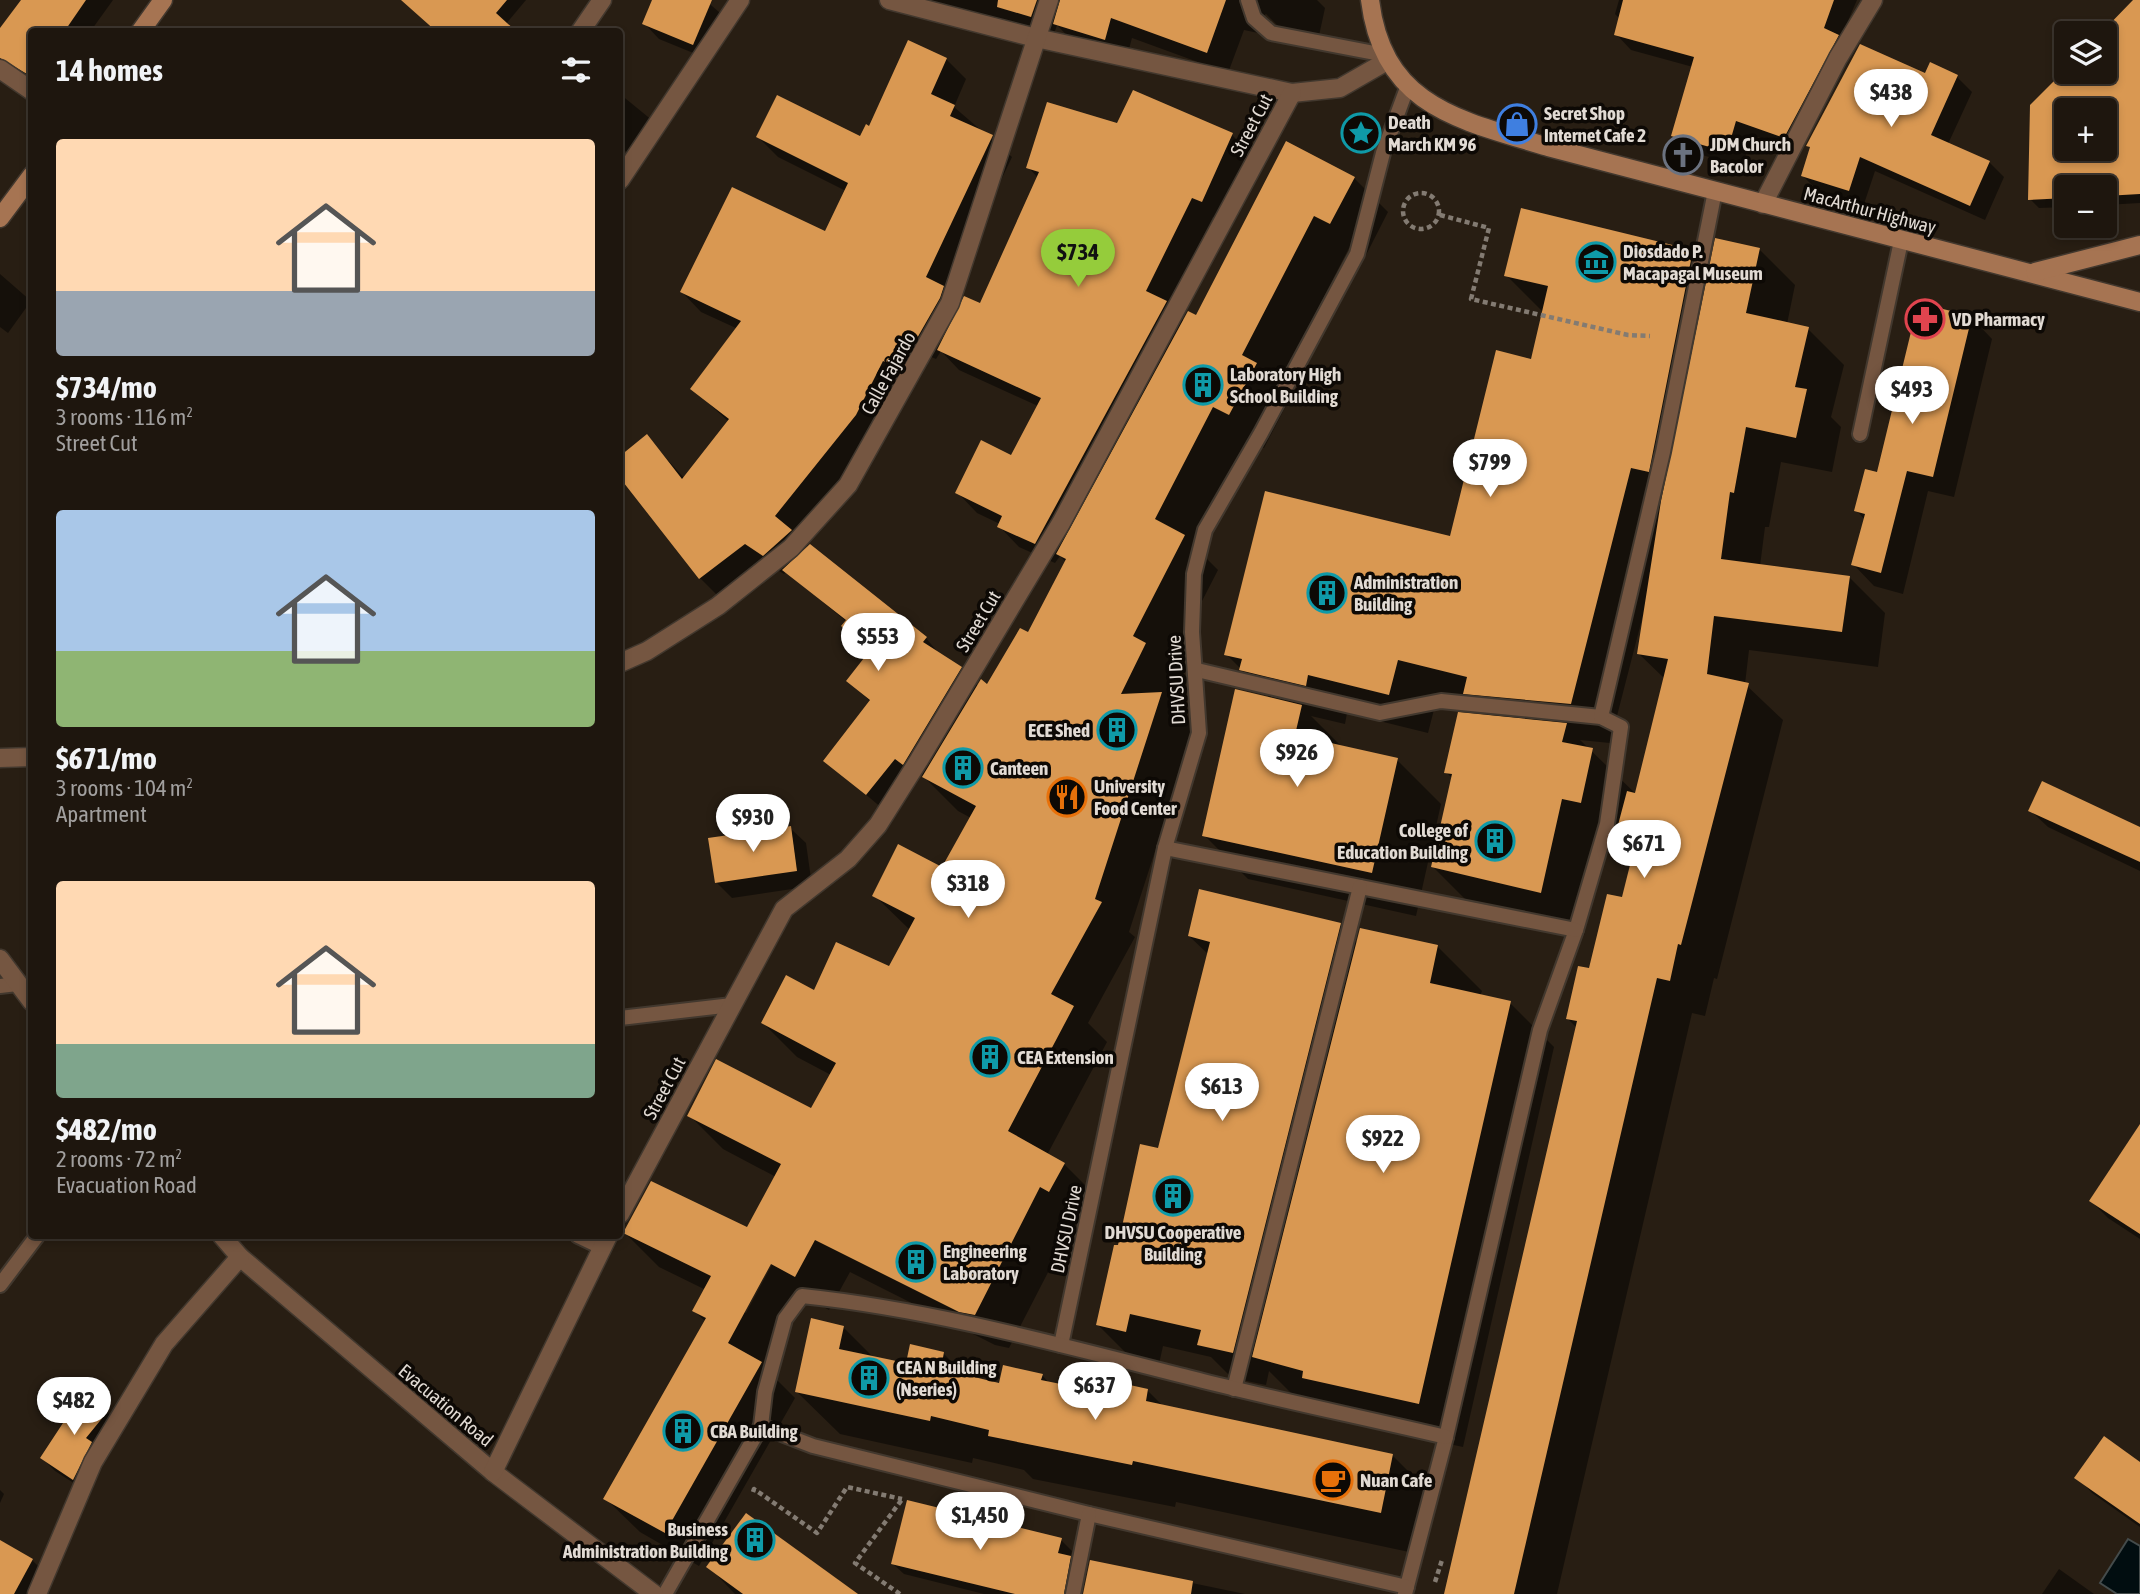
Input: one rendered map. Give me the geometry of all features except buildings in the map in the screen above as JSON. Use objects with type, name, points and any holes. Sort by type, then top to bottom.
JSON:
[{"type":"main road","points":[[143,28],[163,0]]},
{"type":"main road","name":"MacArthur Highway","points":[[1370,0],[1373,20],[1386,58],[1407,88],[1433,105],[1471,123],[1548,147],[2140,302]]},
{"type":"main road","points":[[0,218],[28,180]]},
{"type":"main road","points":[[2031,272],[2140,245]]},
{"type":"street","points":[[583,28],[602,0]]},
{"type":"street","points":[[623,176],[740,0]]},
{"type":"street","points":[[889,0],[1036,38],[1292,93],[1340,88],[1386,58]]},
{"type":"street","name":"Calle Fajardo","points":[[623,662],[647,651],[718,606],[791,548],[848,485],[950,303],[1049,0]]},
{"type":"street","points":[[1763,204],[1838,58],[1873,0]]},
{"type":"street","points":[[0,69],[28,88]]},
{"type":"street","name":"Street Cut","points":[[623,1208],[784,909],[848,859],[878,825],[919,760],[1061,523],[1292,93]]},
{"type":"street","points":[[0,758],[28,757]]},
{"type":"street","points":[[0,959],[9,985],[28,999]]},
{"type":"street","name":"Evacuation Road","points":[[225,1239],[240,1257],[493,1472],[654,1594]]},
{"type":"street","points":[[493,1472],[605,1241]]},
{"type":"street","points":[[37,1594],[93,1462],[164,1345],[240,1257]]},
{"type":"lane","points":[[1248,0],[1254,18],[1271,33],[1386,58]]},
{"type":"lane","name":"DHVSU Drive","points":[[1061,1345],[1165,848],[1199,733],[1197,670],[1192,632],[1194,574],[1205,530],[1261,433],[1357,254],[1383,153],[1407,88]]},
{"type":"lane","points":[[1601,717],[1663,452],[1716,191]]},
{"type":"lane","points":[[1860,435],[1901,241]]},
{"type":"lane","points":[[761,1426],[813,1446],[1406,1591],[1446,1437],[1540,1030],[1576,930],[1607,824],[1621,727],[1601,717],[1441,701],[1380,713],[1197,670]]},
{"type":"lane","points":[[1165,848],[1576,930]]},
{"type":"lane","points":[[1234,1389],[1360,887]]},
{"type":"lane","points":[[623,1018],[732,1005]]},
{"type":"lane","points":[[0,1285],[35,1239]]},
{"type":"lane","points":[[665,1594],[761,1426],[765,1392],[785,1319],[802,1296],[845,1300],[1061,1345],[1234,1389],[1446,1437]]},
{"type":"lane","points":[[1073,1594],[1089,1514]]},
{"type":"path","points":[[1421,192],[1436,199],[1440,215],[1435,224],[1425,229],[1414,228],[1406,221],[1403,212],[1411,195],[1421,192]]},
{"type":"path","points":[[1440,215],[1489,228],[1471,299],[1628,335],[1650,336]]},
{"type":"path","points":[[900,1594],[855,1563],[921,1473]]},
{"type":"path","points":[[747,1501],[754,1489],[817,1533],[847,1487],[902,1499]]},
{"type":"shaded area","points":[[2128,1539],[2140,1546],[2140,1594],[2117,1594],[2100,1583]]},
{"type":"place","name":"Secret Shop Internet Cafe 2","points":[[1517,124]]},
{"type":"place","name":"Death March KM 96","points":[[1361,133]]},
{"type":"place","name":"JDM Church Bacolor","points":[[1683,155]]},
{"type":"place","name":"Diosdado P. Macapagal Museum","points":[[1596,262]]},
{"type":"place","name":"VD Pharmacy","points":[[1925,319]]},
{"type":"place","name":"Laboratory High School Building","points":[[1203,385]]},
{"type":"place","name":"Administration Building","points":[[1327,593]]},
{"type":"place","name":"ECE Shed","points":[[1117,730]]},
{"type":"place","name":"Canteen","points":[[963,768]]},
{"type":"place","name":"University Food Center","points":[[1067,797]]},
{"type":"place","name":"College of Education Building","points":[[1495,841]]},
{"type":"place","name":"CEA Extension","points":[[990,1057]]},
{"type":"place","name":"DHVSU Cooperative Building","points":[[1173,1196]]},
{"type":"place","name":"Engineering Laboratory","points":[[916,1262]]},
{"type":"place","name":"CEA N Building (Nseries)","points":[[869,1378]]},
{"type":"place","name":"CBA Building","points":[[683,1431]]},
{"type":"place","name":"Nuan Cafe","points":[[1333,1480]]},
{"type":"place","name":"Business Administration Building","points":[[755,1540]]}]
